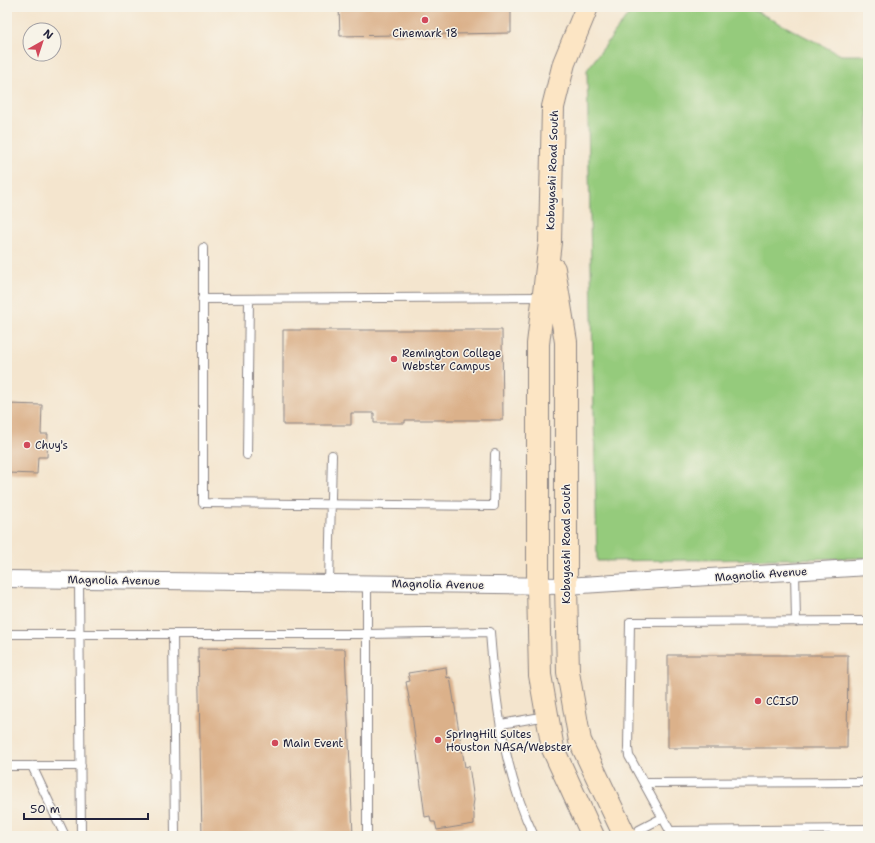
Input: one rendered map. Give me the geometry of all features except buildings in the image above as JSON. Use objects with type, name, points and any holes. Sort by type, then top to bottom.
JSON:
[{"type":"street","name":"Kobayashi Road South","points":[[587,7],[564,63],[553,107],[550,242],[538,344],[538,586],[540,675],[553,749],[593,836]]},
{"type":"street","name":"Kobayashi Road South","points":[[550,242],[566,342],[566,586],[568,672],[580,741],[625,836]]},
{"type":"street","name":"Magnolia Avenue","points":[[7,579],[566,586],[868,567]]},
{"type":"lane","points":[[202,248],[203,503],[494,506],[495,454]]},
{"type":"lane","points":[[202,299],[544,297]]},
{"type":"lane","points":[[247,455],[249,299]]},
{"type":"lane","points":[[330,583],[332,455]]},
{"type":"lane","points":[[795,572],[796,622]]},
{"type":"lane","points":[[79,580],[82,836]]},
{"type":"lane","points":[[367,583],[367,836]]},
{"type":"lane","points":[[868,621],[630,622],[628,748],[629,756],[669,834],[868,830]]},
{"type":"lane","points":[[7,634],[367,634],[490,632],[493,679],[501,724],[513,779],[524,816],[534,836]]},
{"type":"lane","points":[[173,634],[175,836]]},
{"type":"lane","points":[[501,724],[547,716]]},
{"type":"lane","points":[[7,766],[81,766]]},
{"type":"lane","points":[[32,766],[65,836]]},
{"type":"lane","points":[[644,783],[868,782]]},
{"type":"lane","points":[[636,836],[639,830],[662,818]]},
{"type":"green space","points":[[634,7],[748,7],[841,55],[868,55],[868,558],[597,561],[587,70]]},
{"type":"place","name":"Cinemark 18","points":[[425,20]]},
{"type":"place","name":"Remington College Webster Campus","points":[[394,359]]},
{"type":"place","name":"Chuy's","points":[[27,445]]},
{"type":"place","name":"CCISD","points":[[758,701]]},
{"type":"place","name":"SpringHill Suites Houston NASA/Webster","points":[[438,740]]},
{"type":"place","name":"Main Event","points":[[275,743]]}]
